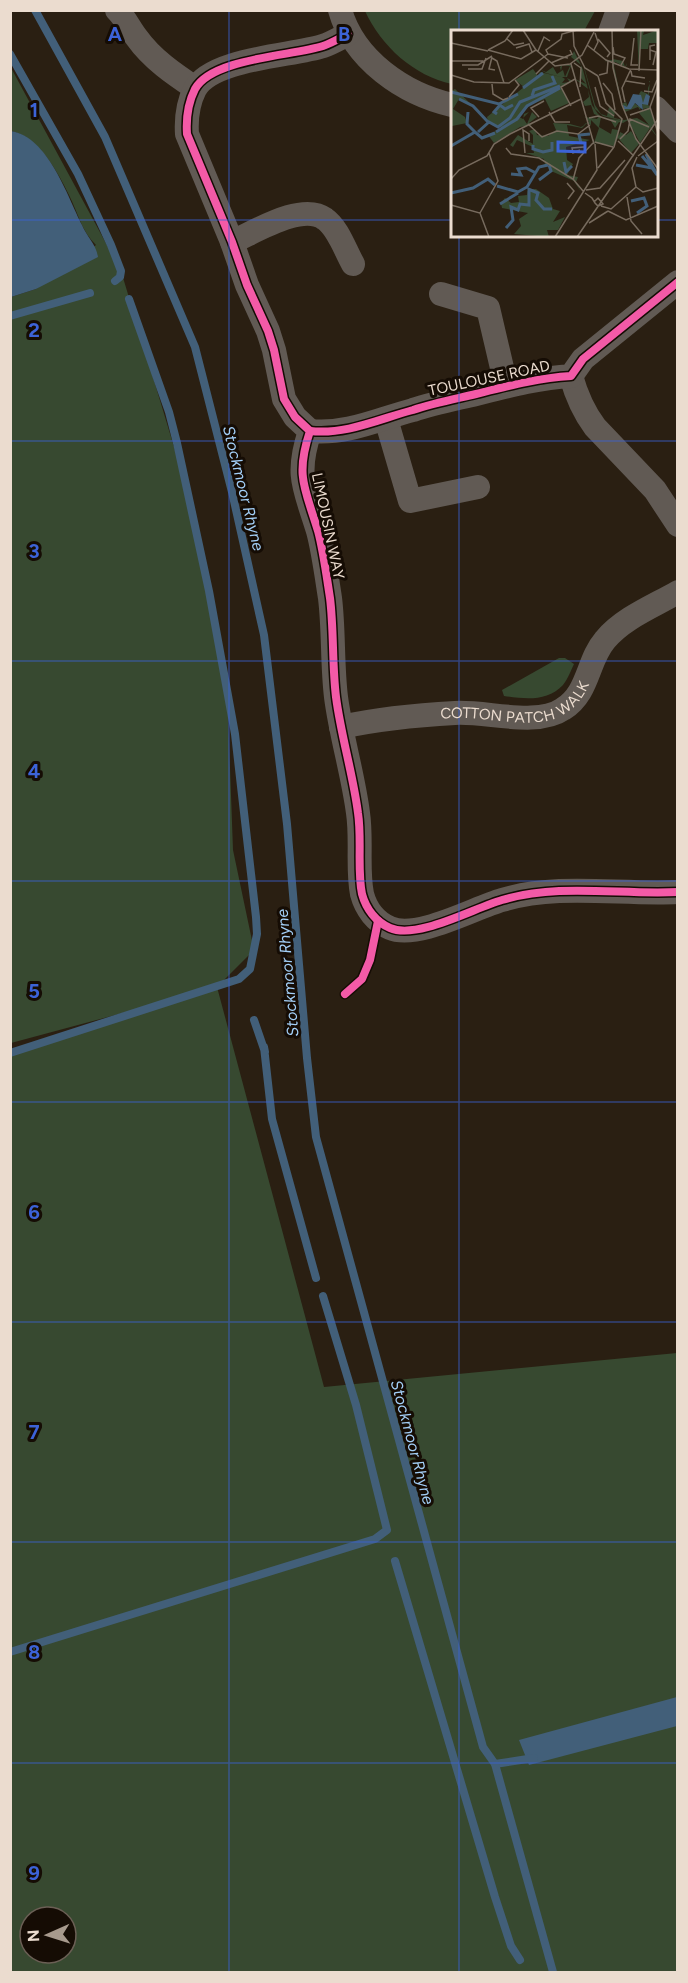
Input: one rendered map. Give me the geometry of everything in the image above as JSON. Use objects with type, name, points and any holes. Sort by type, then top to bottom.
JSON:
[{"type":"street","points":[[117,10],[126,19],[136,38],[157,61],[195,88]]},
{"type":"street","points":[[340,10],[348,34],[364,54],[396,82],[420,95],[451,104]]},
{"type":"street","points":[[610,30],[618,10]]},
{"type":"street","points":[[310,431],[295,417],[284,399],[268,331],[247,285],[232,242],[187,134],[186,116],[195,88],[220,70],[234,64],[324,45],[348,34]]},
{"type":"street","points":[[658,109],[678,131]]},
{"type":"street","points":[[232,242],[282,220],[301,214],[315,214],[327,220],[353,264]]},
{"type":"street","name":"TOULOUSE ROAD","points":[[310,431],[324,432],[364,426],[430,405],[506,385],[544,377],[571,376],[583,359],[678,282]]},
{"type":"street","points":[[441,294],[488,308],[506,385]]},
{"type":"street","points":[[571,376],[576,393],[594,427],[655,490],[678,525]]},
{"type":"street","points":[[387,419],[410,501],[478,487]]},
{"type":"street","name":"LIMOUSIN WAY","points":[[310,431],[302,455],[302,480],[319,534],[330,599],[336,699],[358,813],[363,895],[369,910],[378,921],[392,929],[407,931],[463,916],[501,900],[542,892],[678,892]]},
{"type":"street","name":"COTTON PATCH WALK","points":[[341,727],[363,722],[457,713],[548,717],[572,703],[585,684],[597,651],[615,630],[678,592]]},
{"type":"green space","points":[[365,11],[595,11],[585,30],[451,30],[451,84],[425,74],[400,58],[372,24]]},
{"type":"green space","points":[[10,66],[121,271],[190,500],[227,685],[233,850],[254,950],[217,987],[324,1387],[677,1353],[677,1972],[11,1972],[11,1053],[197,993],[11,1043],[11,297],[36,289],[96,245],[84,228],[53,166],[38,147],[21,134],[11,131]]},
{"type":"green space","points":[[559,658],[565,658],[574,664],[565,683],[557,690],[535,698],[504,696],[502,690]]},
{"type":"water","points":[[11,131],[36,144],[46,155],[63,184],[98,257],[36,289],[11,297]]},
{"type":"water","points":[[677,1697],[677,1726],[529,1765],[519,1740]]},
{"type":"waterway","name":"Stockmoor Rhyne","points":[[35,10],[105,137],[195,347],[232,492],[264,635],[287,824],[316,1137],[483,1747],[495,1764],[534,1758]]},
{"type":"waterway","points":[[10,54],[78,174],[111,245],[121,271],[120,277],[115,281]]},
{"type":"waterway","points":[[10,316],[90,293]]},
{"type":"waterway","points":[[10,1053],[239,979],[250,969],[257,934],[235,734],[209,591],[169,412],[129,299]]},
{"type":"waterway","points":[[254,1020],[265,1052],[264,1047],[272,1119],[316,1278]]},
{"type":"waterway","points":[[10,1652],[375,1539],[387,1530],[356,1405],[323,1296]]},
{"type":"waterway","points":[[395,1561],[495,1897],[511,1946],[520,1960]]},
{"type":"waterway","points":[[495,1764],[553,1972]]},
{"type":"cycle path","points":[[348,34],[323,46],[235,64],[204,79],[195,89],[189,105],[187,134],[232,242],[247,285],[268,331],[284,399],[295,417],[310,431],[303,460],[304,482],[320,538],[330,598],[336,697],[358,813],[360,875],[364,900],[369,910],[380,922],[401,931],[430,927],[502,900],[545,892],[678,892]]},
{"type":"cycle path","points":[[310,431],[336,431],[511,385],[571,376],[583,359],[678,282]]},
{"type":"cycle path","points":[[345,994],[362,979],[370,960],[378,921]]}]
